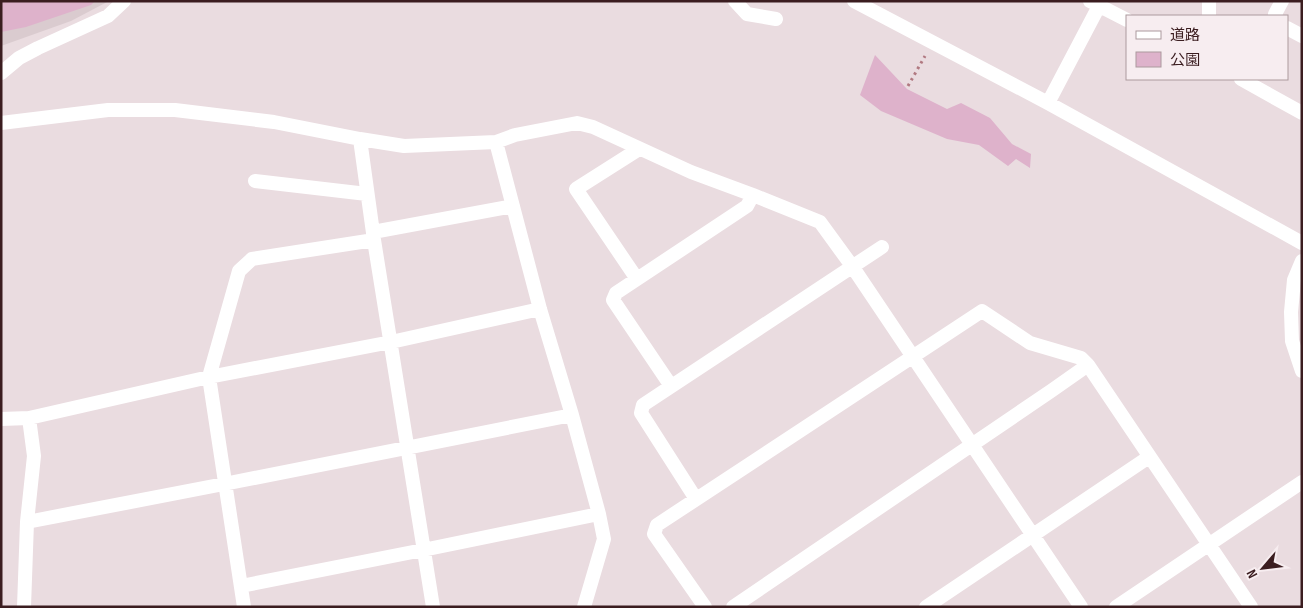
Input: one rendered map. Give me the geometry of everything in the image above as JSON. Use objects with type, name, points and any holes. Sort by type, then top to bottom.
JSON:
[{"type":"street","points":[[1,73],[18,58],[108,16],[124,1]]},
{"type":"street","points":[[735,1],[747,14],[776,19]]},
{"type":"street","points":[[854,1],[1048,103],[1302,244]]},
{"type":"street","points":[[1209,1],[1209,15]]},
{"type":"street","points":[[1276,15],[1282,1]]},
{"type":"street","points":[[1048,103],[1094,4],[1126,20]]},
{"type":"street","points":[[1288,29],[1302,36]]},
{"type":"street","points":[[1243,80],[1302,113]]},
{"type":"street","points":[[1,123],[108,110],[175,110],[274,122],[404,146],[496,142],[515,135],[577,123],[593,127],[691,172],[820,222],[852,266],[1081,607]]},
{"type":"street","points":[[360,139],[373,236],[433,607]]},
{"type":"street","points":[[496,142],[540,309],[599,514],[604,539],[584,607]]},
{"type":"street","points":[[637,279],[576,189],[639,148]]},
{"type":"street","points":[[255,181],[367,194]]},
{"type":"street","points":[[671,386],[613,300],[616,293],[747,206],[752,195]]},
{"type":"street","points":[[244,607],[208,377],[239,270],[252,260],[513,206]]},
{"type":"street","points":[[696,499],[641,413],[643,405],[882,248]]},
{"type":"street","points":[[1302,261],[1294,280],[1291,312],[1292,341],[1302,371]]},
{"type":"street","points":[[1,419],[29,418],[208,377],[391,342],[540,309]]},
{"type":"street","points":[[705,607],[654,534],[657,525],[982,311],[1030,343],[1081,358],[1088,365],[1250,607]]},
{"type":"street","points":[[733,607],[1088,365]]},
{"type":"street","points":[[27,522],[572,415]]},
{"type":"street","points":[[24,607],[27,522],[34,456],[29,418]]},
{"type":"street","points":[[926,607],[1149,457]]},
{"type":"street","points":[[1116,607],[1302,482]]},
{"type":"street","points":[[241,586],[599,514]]},
{"type":"path","points":[[908,86],[932,42]]},
{"type":"shaded area","points":[[1,1],[109,1],[71,21],[1,46]]},
{"type":"green space","points":[[1,1],[95,1],[91,5],[26,27],[1,32]]},
{"type":"green space","points":[[875,55],[907,89],[947,109],[961,103],[990,118],[1012,144],[1031,154],[1030,168],[1016,159],[1008,166],[979,145],[947,139],[881,111],[860,95]]}]
